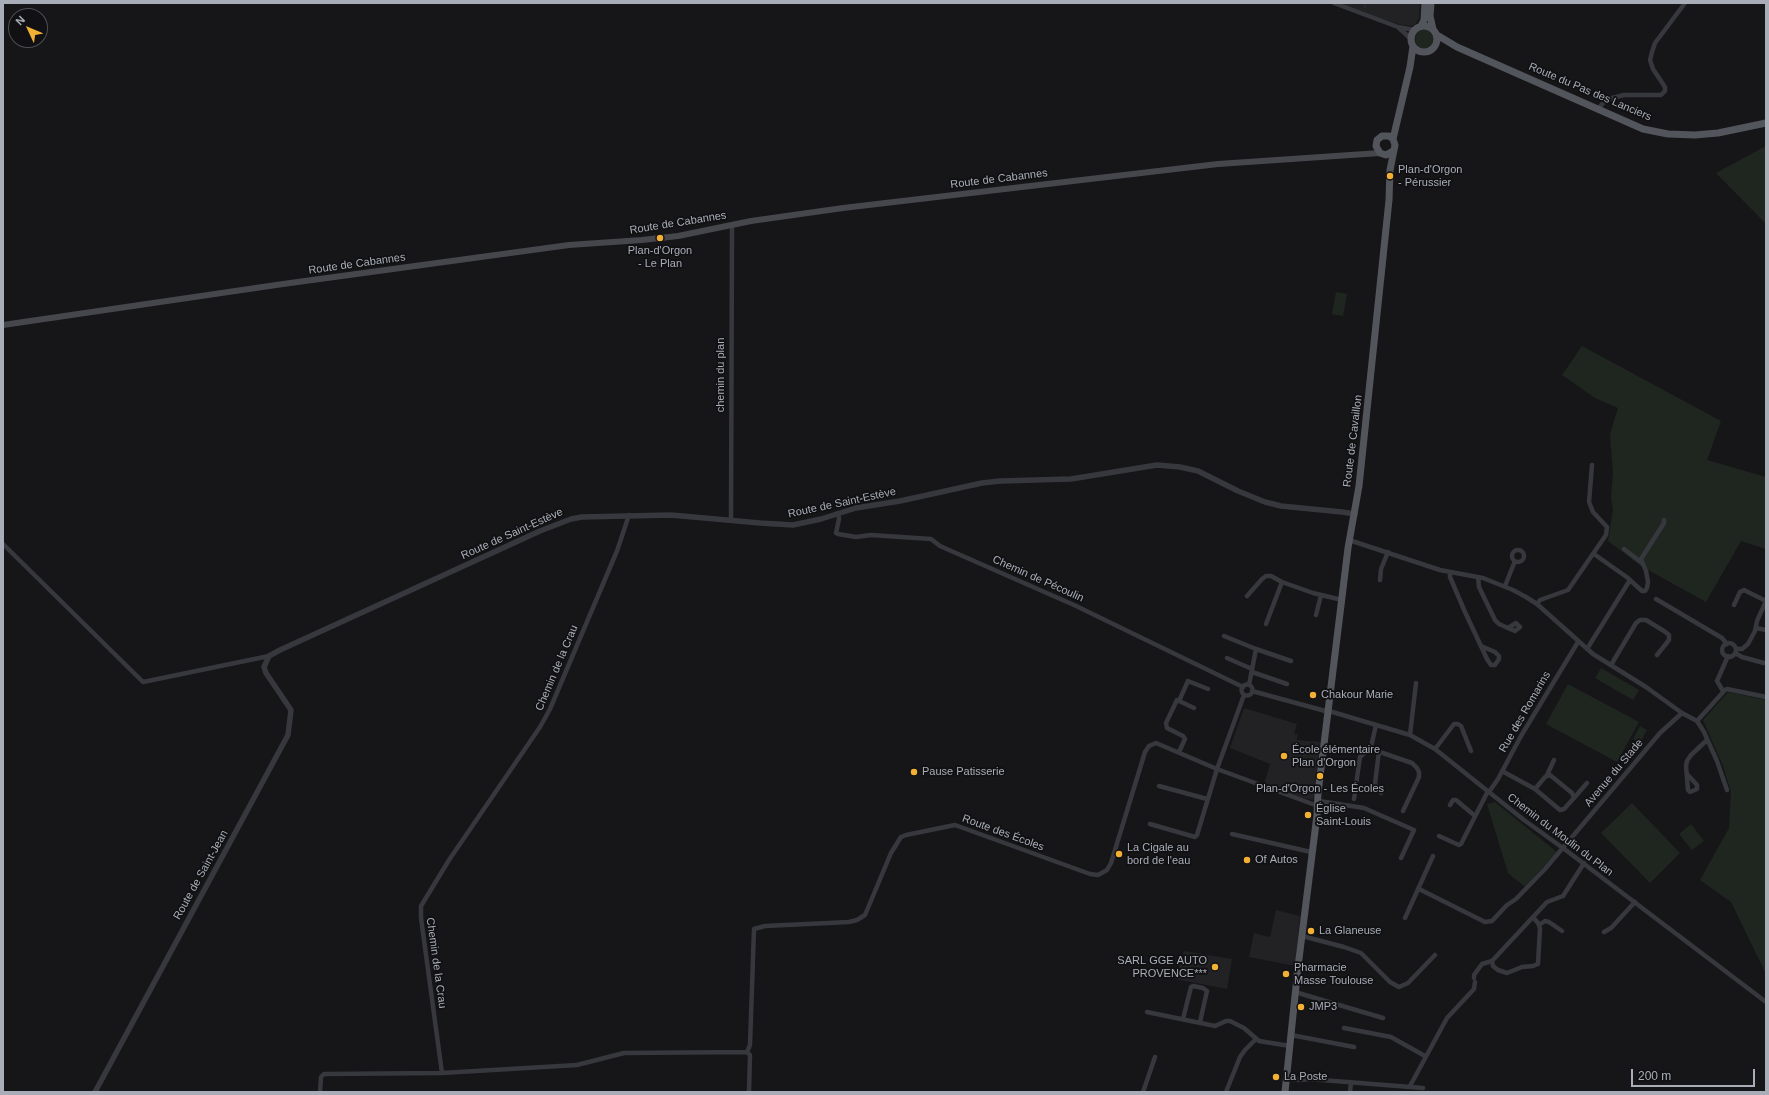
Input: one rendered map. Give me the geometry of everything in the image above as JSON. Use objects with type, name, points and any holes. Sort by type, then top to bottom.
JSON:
[{"type":"main road","points":[[1398,118],[1384,136],[1379,138],[1376,143],[1377,148],[1382,153],[1389,154],[1393,151],[1395,145],[1393,139],[1398,118],[1410,67],[1412,43],[1418,28],[1424,20],[1425,3]]},
{"type":"main road","points":[[1412,43],[1421,52],[1427,52],[1434,48],[1437,43],[1430,16],[1431,3]]},
{"type":"main road","points":[[1418,28],[1428,26],[1435,32]]},
{"type":"main road","name":"Route du Pas des Lanciers","points":[[1435,32],[1457,47],[1643,128],[1678,135],[1695,135],[1718,133],[1766,123]]},
{"type":"main road","name":"Route du Pas des Lanciers","points":[[1434,48],[1442,46],[1457,47]]},
{"type":"main road","points":[[1410,67],[1421,52]]},
{"type":"main road","points":[[1384,136],[1393,139]]},
{"type":"main road","name":"Route de Cabannes","points":[[1357,155],[1372,147],[1376,143]]},
{"type":"main road","name":"Route de Cavaillon","points":[[1285,1092],[1311,852],[1319,803],[1322,794],[1330,723],[1329,711],[1349,540],[1355,514],[1361,471],[1388,216],[1390,170],[1393,151]]},
{"type":"main road","name":"Route de Cabannes","points":[[3,325],[289,283],[570,245],[660,238],[843,208],[1035,184],[1218,164],[1382,153]]},
{"type":"main road","name":"Route de Cavaillon","points":[[1382,153],[1390,170]]},
{"type":"street","points":[[1334,3],[1398,27],[1418,28]]},
{"type":"street","points":[[1598,109],[1603,103],[1624,95],[1651,96],[1661,95],[1665,92],[1665,87],[1653,69],[1650,60],[1655,43],[1685,3]]},
{"type":"street","points":[[1398,27],[1412,43]]},
{"type":"street","name":"chemin du plan","points":[[731,520],[730,391],[732,227]]},
{"type":"street","name":"Route de Saint-Estève","points":[[268,656],[556,524],[582,517],[671,515],[793,525],[821,519],[838,513],[1000,480],[1071,479],[1163,465],[1198,471],[1264,502],[1281,506],[1355,514]]},
{"type":"street","points":[[1537,604],[1540,600],[1568,590],[1606,535],[1607,527],[1592,512],[1589,502],[1592,465]]},
{"type":"street","name":"Chemin de Pécoulin","points":[[838,513],[839,519],[836,533],[838,534],[856,537],[871,535],[931,539],[940,546],[1074,605],[1243,686]]},
{"type":"street","name":"Chemin de la Crau","points":[[442,1073],[420,918],[420,906],[449,860],[540,728],[556,696],[614,558],[630,515]]},
{"type":"street","points":[[1594,554],[1628,578],[1642,591],[1646,589],[1648,582],[1642,563],[1642,557],[1664,523],[1664,520]]},
{"type":"street","points":[[1349,540],[1450,572],[1478,577],[1505,586],[1537,604],[1587,650],[1646,687],[1682,713],[1697,721],[1724,778],[1727,790]]},
{"type":"street","points":[[3,544],[143,682],[268,656]]},
{"type":"street","points":[[1624,549],[1642,563]]},
{"type":"street","points":[[1380,580],[1388,552]]},
{"type":"street","points":[[1505,586],[1516,561]]},
{"type":"street","points":[[1450,572],[1450,577],[1481,646]]},
{"type":"street","points":[[1247,596],[1266,576],[1271,576],[1282,582],[1321,596],[1342,600]]},
{"type":"street","points":[[1478,577],[1479,587],[1495,620],[1508,628]]},
{"type":"street","points":[[1587,650],[1630,580]]},
{"type":"street","points":[[1266,624],[1282,582]]},
{"type":"street","points":[[1723,691],[1717,681],[1728,656],[1745,647],[1756,628],[1757,621],[1766,601],[1744,590],[1740,592],[1734,604]]},
{"type":"street","points":[[1316,616],[1321,596]]},
{"type":"street","points":[[1656,599],[1722,638],[1727,644],[1734,645],[1736,651],[1742,657],[1764,663]]},
{"type":"street","points":[[1611,665],[1636,623],[1640,620],[1646,620],[1664,630],[1669,635],[1669,640],[1657,655]]},
{"type":"street","points":[[1756,628],[1766,630]]},
{"type":"street","points":[[1224,636],[1291,661]]},
{"type":"street","name":"Rue des Romarins","points":[[1440,836],[1459,845],[1461,844],[1488,791],[1502,771],[1578,642]]},
{"type":"street","points":[[1727,644],[1723,650],[1724,654],[1728,656]]},
{"type":"street","points":[[1256,649],[1249,685],[1252,691],[1329,711]]},
{"type":"street","name":"Route de Saint-Jean","points":[[95,1092],[288,735],[291,710],[266,673],[264,667],[268,656]]},
{"type":"street","points":[[1227,658],[1252,671],[1287,684]]},
{"type":"street","points":[[1179,752],[1184,739],[1181,735],[1167,728],[1166,723],[1176,700],[1179,701],[1188,681],[1208,689]]},
{"type":"street","points":[[1410,735],[1416,683]]},
{"type":"street","points":[[1150,824],[1195,837],[1217,769],[1244,695],[1241,690],[1243,686],[1249,685]]},
{"type":"street","points":[[1697,721],[1723,691],[1727,689],[1766,697]]},
{"type":"street","points":[[1244,695],[1249,695],[1252,691]]},
{"type":"street","points":[[1179,701],[1194,708]]},
{"type":"street","name":"Chemin du Moulin du Plan","points":[[1329,711],[1410,735],[1435,749],[1524,820],[1584,863],[1766,1002]]},
{"type":"street","name":"Avenue du Stade","points":[[1419,888],[1489,922],[1507,905],[1516,899],[1563,848],[1660,733],[1682,713]]},
{"type":"street","points":[[1435,749],[1454,724],[1458,724],[1461,726],[1470,751]]},
{"type":"street","points":[[1354,799],[1360,757],[1371,747],[1376,725]]},
{"type":"street","points":[[1687,774],[1686,766],[1688,759],[1707,740]]},
{"type":"street","name":"Route des Écoles","points":[[747,1052],[750,1045],[754,929],[765,926],[849,922],[858,920],[865,915],[891,852],[901,837],[947,826],[955,825],[1090,874],[1098,875],[1103,873],[1107,870],[1111,863],[1145,752],[1148,746],[1156,742],[1217,769],[1319,803],[1364,808],[1414,830],[1401,858]]},
{"type":"street","points":[[1371,747],[1412,763],[1417,768],[1420,777],[1403,810]]},
{"type":"street","points":[[1379,751],[1376,784],[1381,793]]},
{"type":"street","points":[[1535,789],[1547,775],[1554,760]]},
{"type":"street","points":[[1502,771],[1535,789],[1560,810],[1564,809],[1587,783]]},
{"type":"street","points":[[1547,775],[1552,776],[1572,793],[1574,798]]},
{"type":"street","points":[[1159,786],[1207,799]]},
{"type":"street","points":[[1450,805],[1452,800],[1456,800],[1475,816]]},
{"type":"street","points":[[1232,834],[1311,852]]},
{"type":"street","points":[[1405,918],[1433,856]]},
{"type":"street","points":[[1410,1086],[1447,1018],[1474,989],[1474,975],[1482,964],[1492,961],[1547,902],[1563,896],[1584,863]]},
{"type":"street","points":[[1604,932],[1611,928],[1635,902]]},
{"type":"street","points":[[1492,961],[1494,968],[1504,973],[1510,973],[1524,966],[1537,965],[1540,959],[1539,925],[1533,917]]},
{"type":"street","points":[[1539,925],[1547,921],[1562,931]]},
{"type":"street","points":[[1302,936],[1361,953],[1390,982],[1399,987],[1408,983],[1435,955]]},
{"type":"street","points":[[1183,1019],[1191,987],[1203,988],[1207,991],[1200,1022]]},
{"type":"street","points":[[1295,992],[1383,1018]]},
{"type":"street","points":[[1147,1012],[1215,1026],[1226,1021],[1230,1021],[1244,1028],[1263,1043],[1290,1046]]},
{"type":"street","points":[[1344,1028],[1378,1033],[1399,1040],[1425,1056]]},
{"type":"street","points":[[1291,1036],[1354,1047]]},
{"type":"street","points":[[1226,1092],[1240,1057],[1244,1050],[1256,1039]]},
{"type":"street","points":[[320,1092],[321,1077],[324,1074],[442,1073],[577,1065],[624,1053],[747,1052],[750,1054],[748,1092]]},
{"type":"street","points":[[1143,1092],[1155,1057]]},
{"type":"street","points":[[1286,1079],[1351,1082],[1423,1088]]},
{"type":"street","points":[[1350,1092],[1351,1082]]},
{"type":"shaded area","points":[[1336,3],[1420,3],[1419,18],[1415,25],[1410,26],[1398,24]]},
{"type":"shaded area","points":[[1425,29],[1432,32],[1435,39],[1432,46],[1425,49],[1418,46],[1415,39],[1418,32]]},
{"type":"shaded area","points":[[1766,146],[1766,224],[1716,173]]},
{"type":"shaded area","points":[[1336,292],[1347,294],[1343,316],[1332,314]]},
{"type":"shaded area","points":[[1582,346],[1721,421],[1707,460],[1766,477],[1766,549],[1741,541],[1706,602],[1641,566],[1608,541],[1613,509],[1611,498],[1613,473],[1610,434],[1618,408],[1595,398],[1562,375]]},
{"type":"shaded area","points":[[1601,668],[1639,690],[1633,700],[1595,678]]},
{"type":"shaded area","points":[[1568,684],[1639,722],[1617,762],[1546,724]]},
{"type":"shaded area","points":[[1728,692],[1766,700],[1766,974],[1731,902],[1700,880],[1729,828],[1731,792],[1723,766],[1703,720]]},
{"type":"shaded area","name":"École élémentaire Plan d'Orgon","points":[[1244,708],[1297,724],[1294,734],[1298,734],[1297,740],[1320,742],[1313,800],[1299,797],[1264,784],[1270,764],[1230,748]]},
{"type":"shaded area","points":[[1640,726],[1647,730],[1640,743],[1633,739]]},
{"type":"shaded area","points":[[1299,756],[1317,758],[1316,767],[1298,764]]},
{"type":"shaded area","points":[[1495,802],[1557,852],[1525,887],[1508,873],[1487,804]]},
{"type":"shaded area","points":[[1632,803],[1680,853],[1650,883],[1601,833]]},
{"type":"shaded area","points":[[1691,824],[1704,841],[1692,850],[1679,834]]},
{"type":"shaded area","points":[[1276,910],[1300,916],[1295,966],[1249,957],[1254,933],[1270,937]]},
{"type":"shaded area","points":[[1184,951],[1232,959],[1227,989],[1175,979]]},
{"type":"place","name":"Plan-d'Orgon - Pérussier","points":[[1390,176]]},
{"type":"place","name":"Plan-d'Orgon - Le Plan","points":[[660,238]]},
{"type":"place","name":"Chakour Marie","points":[[1313,695]]},
{"type":"place","name":"École élémentaire Plan d'Orgon","points":[[1284,756]]},
{"type":"place","name":"Pause Patisserie","points":[[914,772]]},
{"type":"place","name":"Plan-d'Orgon - Les Écoles","points":[[1320,776]]},
{"type":"place","name":"Église Saint-Louis","points":[[1308,815]]},
{"type":"place","name":"La Cigale au bord de l'eau","points":[[1119,854]]},
{"type":"place","name":"Of Autos","points":[[1247,860]]},
{"type":"place","name":"La Glaneuse","points":[[1311,931]]},
{"type":"place","name":"SARL GGE AUTO PROVENCE***","points":[[1215,967]]},
{"type":"place","name":"Pharmacie Masse Toulouse","points":[[1286,974]]},
{"type":"place","name":"JMP3","points":[[1301,1007]]},
{"type":"place","name":"La Poste","points":[[1276,1077]]}]
